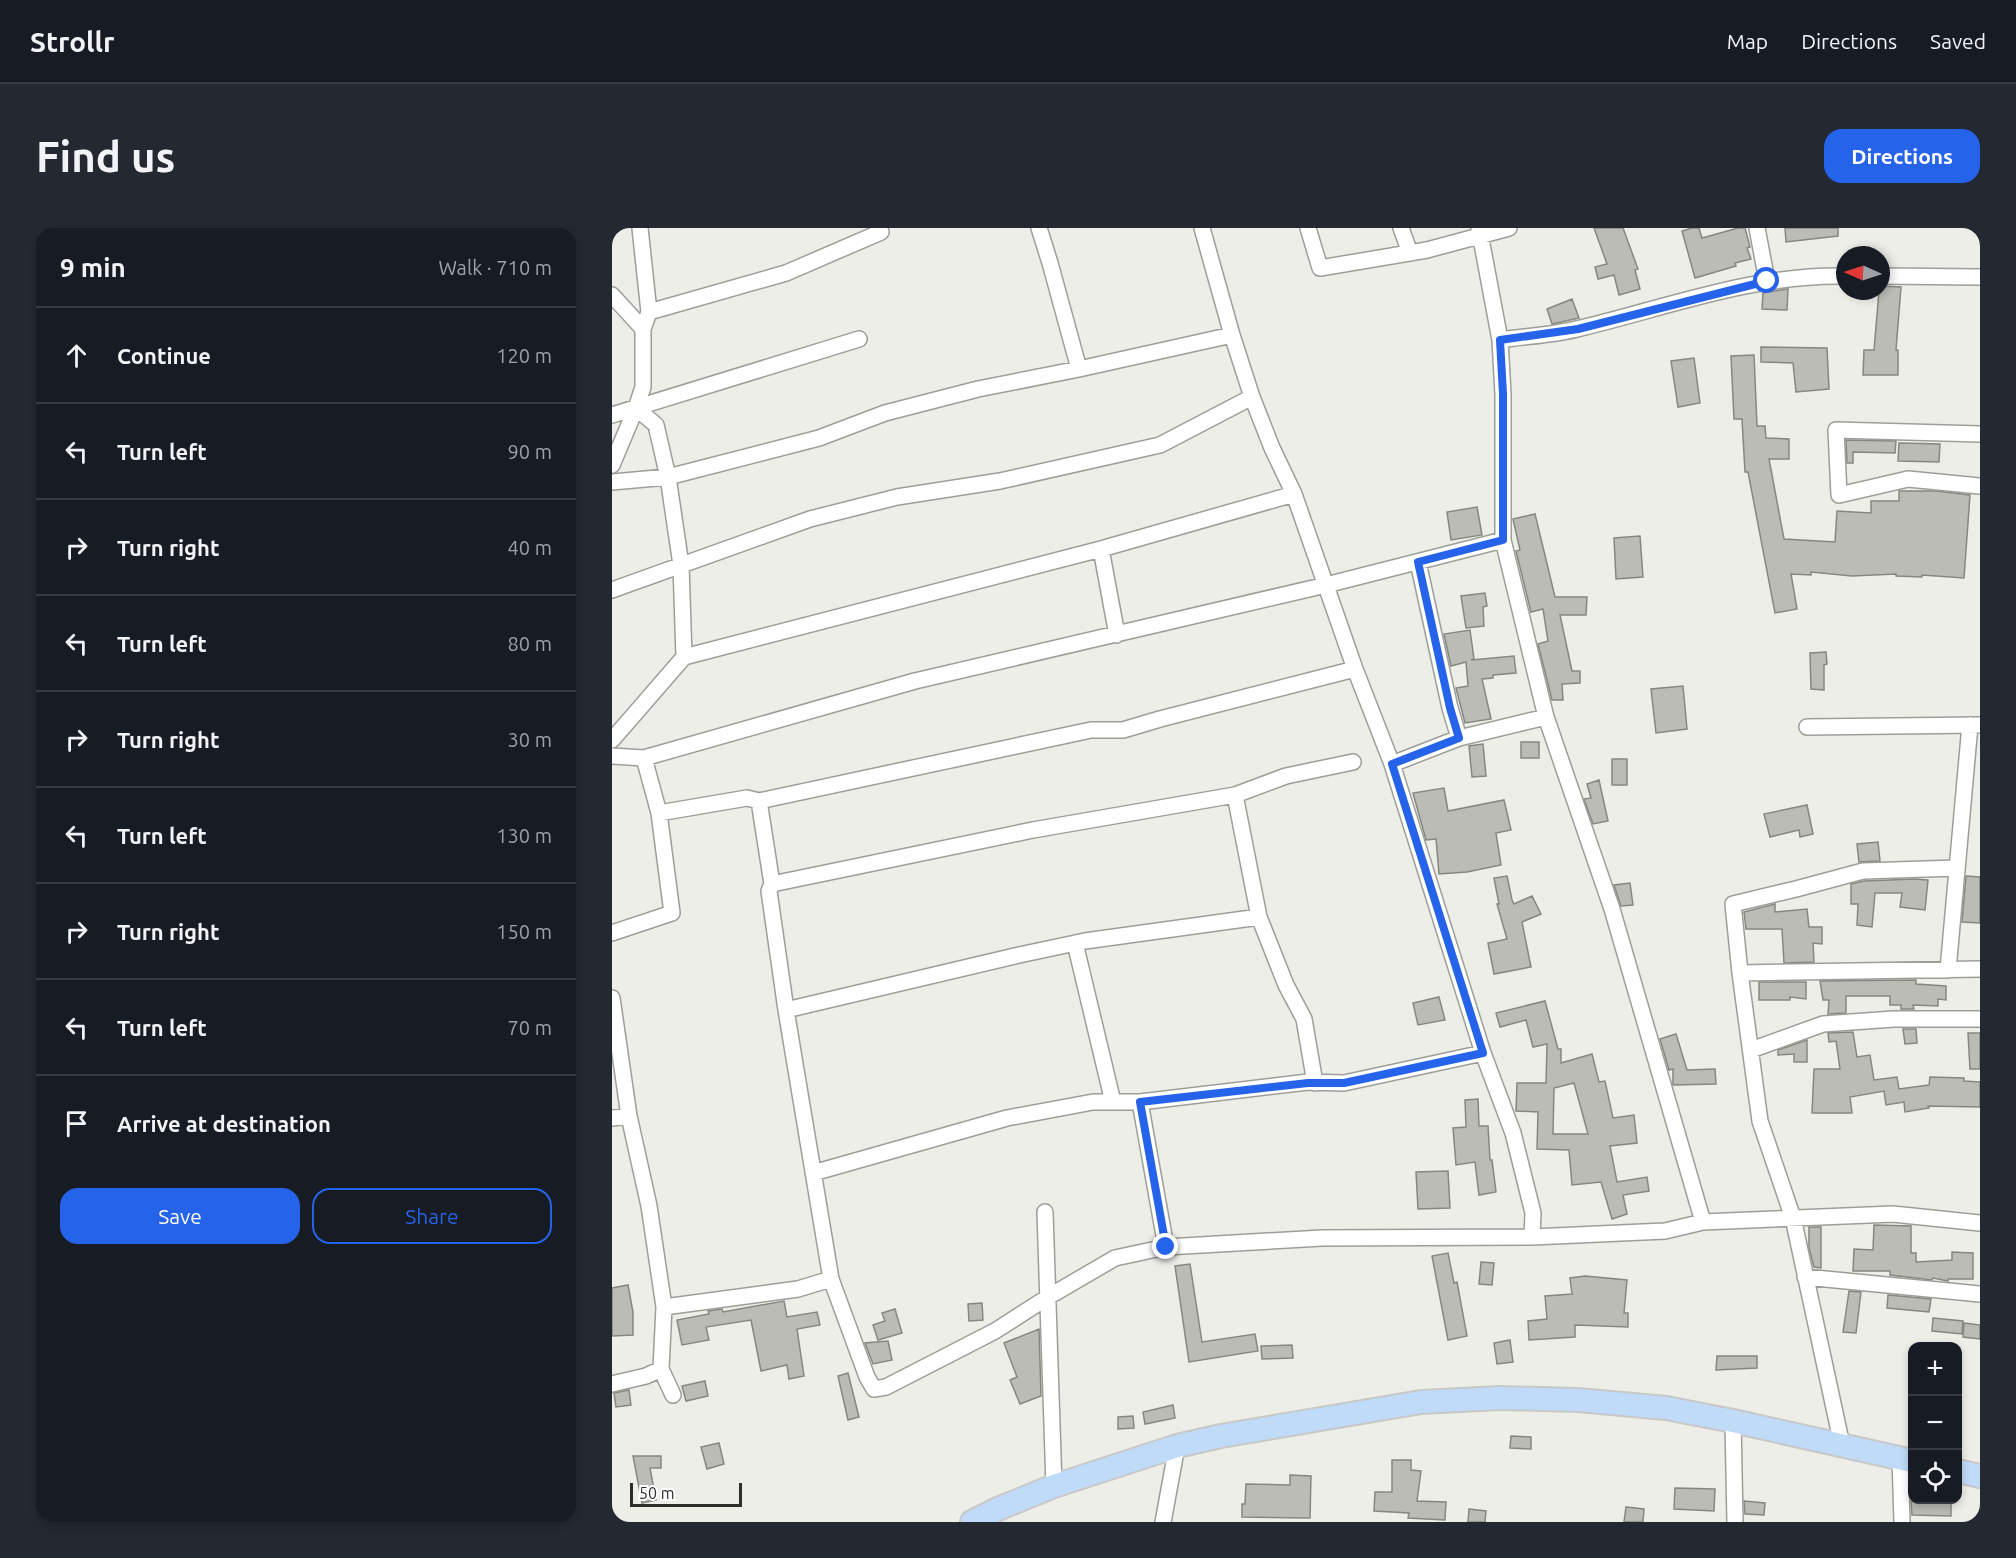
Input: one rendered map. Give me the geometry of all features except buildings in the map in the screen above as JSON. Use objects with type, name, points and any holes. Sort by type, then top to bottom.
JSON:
[{"type":"main road","points":[[972,1522],[998,1515],[1054,1486],[1177,1446],[1221,1436],[1421,1402],[1500,1398],[1578,1400],[1666,1408],[1733,1420],[1906,1460]]},
{"type":"main road","points":[[1962,1472],[1980,1476]]},
{"type":"street","points":[[612,465],[643,387],[643,329],[649,312],[640,228]]},
{"type":"street","points":[[649,312],[786,273],[881,232],[879,228]]},
{"type":"street","points":[[1039,228],[1079,369]]},
{"type":"street","points":[[1202,228],[1252,397],[1272,448],[1294,494],[1355,669],[1392,764],[1483,1053],[1514,1133],[1533,1213],[1532,1237]]},
{"type":"street","points":[[1308,228],[1320,268],[1410,253],[1479,232],[1509,228]]},
{"type":"street","points":[[1401,228],[1410,253]]},
{"type":"street","points":[[1757,228],[1767,281]]},
{"type":"street","points":[[1479,232],[1500,340],[1503,394],[1503,540],[1546,717],[1612,909],[1703,1222]]},
{"type":"street","points":[[1500,340],[1578,329],[1767,281],[1802,276],[1836,276]]},
{"type":"street","points":[[1890,276],[1980,277]]},
{"type":"street","points":[[612,295],[643,329]]},
{"type":"street","points":[[612,482],[668,477],[819,438],[885,413],[978,389],[1232,335]]},
{"type":"street","points":[[612,415],[860,339]]},
{"type":"street","points":[[612,590],[810,519],[897,497],[1000,482],[1160,445],[1252,397]]},
{"type":"street","points":[[636,408],[656,425],[668,477],[681,565],[684,657]]},
{"type":"street","points":[[1980,434],[1836,430],[1839,495],[1908,479],[1980,486]]},
{"type":"street","points":[[612,740],[684,657],[1101,549],[1294,494]]},
{"type":"street","points":[[612,756],[644,758],[915,681],[1326,585],[1503,540]]},
{"type":"street","points":[[1101,549],[1117,635]]},
{"type":"street","points":[[1418,562],[1450,708],[1459,738]]},
{"type":"street","points":[[659,813],[747,798],[759,801],[1091,730],[1123,730],[1355,669]]},
{"type":"street","points":[[1392,764],[1459,738],[1546,717]]},
{"type":"street","points":[[1807,728],[1975,725],[1957,868],[1948,970]]},
{"type":"street","points":[[612,933],[672,913],[659,813],[644,758]]},
{"type":"street","points":[[772,884],[1034,830],[1235,795],[1286,776],[1353,762]]},
{"type":"street","points":[[1235,795],[1259,917],[1286,985],[1304,1019],[1315,1083]]},
{"type":"street","points":[[759,801],[772,884],[769,891],[786,1010],[831,1278],[867,1377],[874,1389],[886,1387],[995,1331],[1048,1296],[1115,1258],[1166,1247],[1323,1238],[1532,1237],[1665,1231],[1703,1222],[1893,1214],[1980,1223]]},
{"type":"street","points":[[1842,1445],[1793,1218],[1760,1121],[1733,904],[1796,890],[1863,871],[1957,868]]},
{"type":"street","points":[[786,1010],[1075,944],[1259,917]]},
{"type":"street","points":[[1075,944],[1113,1102]]},
{"type":"street","points":[[1740,973],[1980,969]]},
{"type":"street","points":[[612,998],[630,1116],[649,1206],[664,1307],[661,1369],[673,1395]]},
{"type":"street","points":[[1751,1050],[1823,1024],[1884,1020],[1980,1019]]},
{"type":"street","points":[[813,1173],[1007,1118],[1093,1102],[1140,1102],[1315,1083],[1344,1083],[1483,1053]]},
{"type":"street","points":[[1140,1102],[1166,1247]]},
{"type":"street","points":[[612,1118],[630,1116]]},
{"type":"street","points":[[1045,1212],[1054,1486]]},
{"type":"street","points":[[1804,1277],[1980,1294]]},
{"type":"street","points":[[664,1307],[798,1289],[831,1278]]},
{"type":"street","points":[[612,1384],[646,1376],[661,1369]]},
{"type":"street","points":[[1733,1420],[1735,1522]]},
{"type":"street","points":[[1163,1522],[1177,1446]]},
{"type":"street","points":[[1902,1522],[1906,1460]]},
{"type":"route","points":[[1166,1247],[1140,1102],[1308,1083],[1344,1083],[1483,1053],[1392,764],[1459,738],[1450,708],[1418,562],[1503,540],[1503,394],[1500,340],[1578,329],[1767,281]]}]
